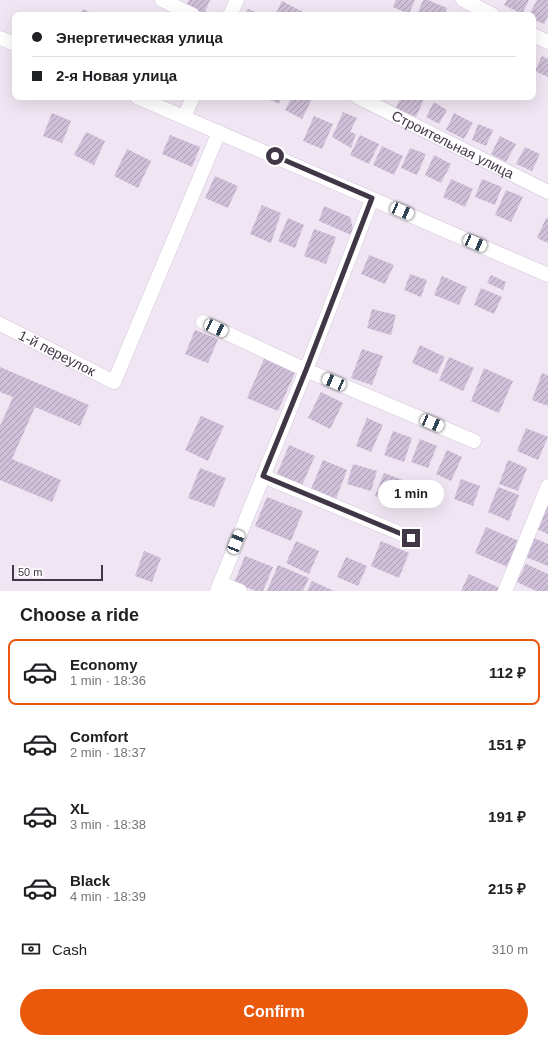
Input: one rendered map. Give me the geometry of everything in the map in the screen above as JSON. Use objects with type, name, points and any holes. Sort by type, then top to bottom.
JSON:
[{"type":"street","points":[[162,0],[187,12]]},
{"type":"street","points":[[231,12],[237,0]]},
{"type":"street","points":[[463,0],[487,12]]},
{"type":"street","points":[[536,36],[548,42]]},
{"type":"street","points":[[0,38],[12,43]]},
{"type":"street","points":[[145,100],[548,274]]},
{"type":"street","points":[[184,117],[192,100]]},
{"type":"street","name":"Строительная улица","points":[[364,100],[547,188]]},
{"type":"street","name":"1-й переулок","points":[[0,324],[114,382],[219,132]]},
{"type":"street","points":[[240,591],[219,587],[306,370],[372,198]]},
{"type":"street","points":[[203,322],[306,370],[474,441]]},
{"type":"street","points":[[263,476],[411,538]]},
{"type":"street","points":[[506,591],[548,486]]},
{"type":"building","points":[[189,0],[210,0],[205,12],[200,12],[186,5]]},
{"type":"building","points":[[396,0],[415,0],[410,12],[404,12],[393,7]]},
{"type":"building","points":[[423,0],[428,0],[447,8],[445,12],[418,12]]},
{"type":"building","points":[[507,0],[529,0],[523,12],[518,12],[504,5]]},
{"type":"building","points":[[537,0],[548,0],[548,16],[544,24],[536,20],[536,12],[531,12]]},
{"type":"building","points":[[282,1],[303,12],[276,12]]},
{"type":"building","points":[[83,9],[88,12],[82,12]]},
{"type":"building","points":[[248,9],[255,12],[246,12]]},
{"type":"building","points":[[542,56],[548,59],[548,77],[536,71]]},
{"type":"building","points":[[270,100],[281,100],[279,104]]},
{"type":"building","points":[[290,100],[312,100],[302,119],[285,110]]},
{"type":"building","points":[[400,100],[424,100],[416,117],[396,108]]},
{"type":"building","points":[[434,102],[447,110],[439,124],[426,117]]},
{"type":"building","points":[[343,112],[357,118],[350,132],[356,134],[351,148],[332,137]]},
{"type":"building","points":[[52,113],[71,121],[62,143],[43,136]]},
{"type":"building","points":[[454,113],[473,123],[464,139],[446,130]]},
{"type":"building","points":[[314,116],[333,124],[322,149],[303,141]]},
{"type":"building","points":[[478,124],[493,130],[486,146],[472,140]]},
{"type":"building","points":[[86,132],[105,141],[94,165],[74,155]]},
{"type":"building","points":[[170,135],[200,147],[192,167],[162,154]]},
{"type":"building","points":[[360,135],[379,144],[369,164],[350,155]]},
{"type":"building","points":[[500,136],[516,144],[506,162],[491,154]]},
{"type":"building","points":[[382,146],[403,156],[394,175],[373,165]]},
{"type":"building","points":[[525,147],[540,154],[532,171],[516,164]]},
{"type":"building","points":[[410,148],[426,154],[417,175],[401,168]]},
{"type":"building","points":[[127,149],[151,161],[138,188],[114,176]]},
{"type":"building","points":[[434,155],[451,164],[441,183],[425,175]]},
{"type":"building","points":[[215,176],[238,186],[228,208],[205,198]]},
{"type":"building","points":[[451,179],[473,189],[465,207],[443,197]]},
{"type":"building","points":[[482,179],[502,187],[495,205],[475,197]]},
{"type":"building","points":[[506,190],[523,197],[511,222],[495,215]]},
{"type":"building","points":[[262,205],[281,213],[271,243],[250,234]]},
{"type":"building","points":[[324,206],[350,217],[353,229],[351,235],[319,221]]},
{"type":"building","points":[[288,218],[304,225],[295,248],[278,241]]},
{"type":"building","points":[[546,218],[548,219],[548,243],[537,238]]},
{"type":"building","points":[[314,229],[336,237],[326,264],[304,256]]},
{"type":"building","points":[[369,255],[394,265],[385,284],[361,274]]},
{"type":"building","points":[[410,274],[427,280],[421,297],[404,290]]},
{"type":"building","points":[[491,275],[506,282],[503,290],[487,283]]},
{"type":"building","points":[[442,276],[467,287],[459,305],[434,295]]},
{"type":"building","points":[[481,288],[502,297],[494,314],[474,305]]},
{"type":"building","points":[[372,309],[396,315],[391,335],[367,328]]},
{"type":"building","points":[[195,330],[218,339],[208,363],[185,354]]},
{"type":"building","points":[[420,345],[445,357],[437,374],[412,363]]},
{"type":"building","points":[[362,349],[383,356],[372,385],[351,378]]},
{"type":"building","points":[[449,357],[474,368],[463,391],[439,380]]},
{"type":"building","points":[[264,359],[295,373],[278,411],[247,398]]},
{"type":"building","points":[[0,367],[89,405],[80,426],[35,407],[12,459],[61,480],[52,502],[0,480],[0,426],[13,397],[0,392]]},
{"type":"building","points":[[484,368],[513,381],[499,413],[471,401]]},
{"type":"building","points":[[542,373],[548,375],[548,406],[532,400]]},
{"type":"building","points":[[321,392],[343,403],[330,429],[308,418]]},
{"type":"building","points":[[201,416],[224,426],[208,461],[185,450]]},
{"type":"building","points":[[367,418],[383,425],[371,452],[356,446]]},
{"type":"building","points":[[526,428],[548,437],[538,460],[517,451]]},
{"type":"building","points":[[393,431],[412,438],[404,462],[384,455]]},
{"type":"building","points":[[420,439],[437,446],[428,468],[411,462]]},
{"type":"building","points":[[289,445],[315,456],[302,485],[277,474]]},
{"type":"building","points":[[447,450],[462,457],[451,481],[436,474]]},
{"type":"building","points":[[323,460],[347,470],[336,499],[311,489]]},
{"type":"building","points":[[508,460],[527,468],[518,491],[499,484]]},
{"type":"building","points":[[353,464],[377,471],[371,491],[347,484]]},
{"type":"building","points":[[200,468],[226,478],[214,507],[188,498]]},
{"type":"building","points":[[384,473],[408,482],[399,505],[375,496]]},
{"type":"building","points":[[461,479],[480,486],[473,506],[454,499]]},
{"type":"building","points":[[498,487],[519,495],[509,521],[488,512]]},
{"type":"building","points":[[267,497],[303,511],[291,541],[255,526]]},
{"type":"building","points":[[546,506],[548,507],[548,534],[537,529]]},
{"type":"building","points":[[486,527],[519,541],[508,567],[475,553]]},
{"type":"building","points":[[534,538],[548,544],[548,566],[526,557]]},
{"type":"building","points":[[296,541],[319,551],[309,574],[286,563]]},
{"type":"building","points":[[381,541],[409,553],[399,578],[371,566]]},
{"type":"building","points":[[144,551],[161,558],[152,582],[135,576]]},
{"type":"building","points":[[245,556],[273,567],[263,591],[256,591],[234,583]]},
{"type":"building","points":[[346,557],[367,566],[358,586],[337,577]]},
{"type":"building","points":[[526,564],[548,574],[548,591],[536,591],[517,582]]},
{"type":"building","points":[[278,565],[309,578],[303,591],[267,591]]},
{"type":"building","points":[[469,574],[500,588],[498,591],[461,591]]},
{"type":"building","points":[[312,581],[334,591],[307,591]]},
{"type":"route","points":[[275,156],[372,198],[306,370],[263,476],[411,538]]}]
